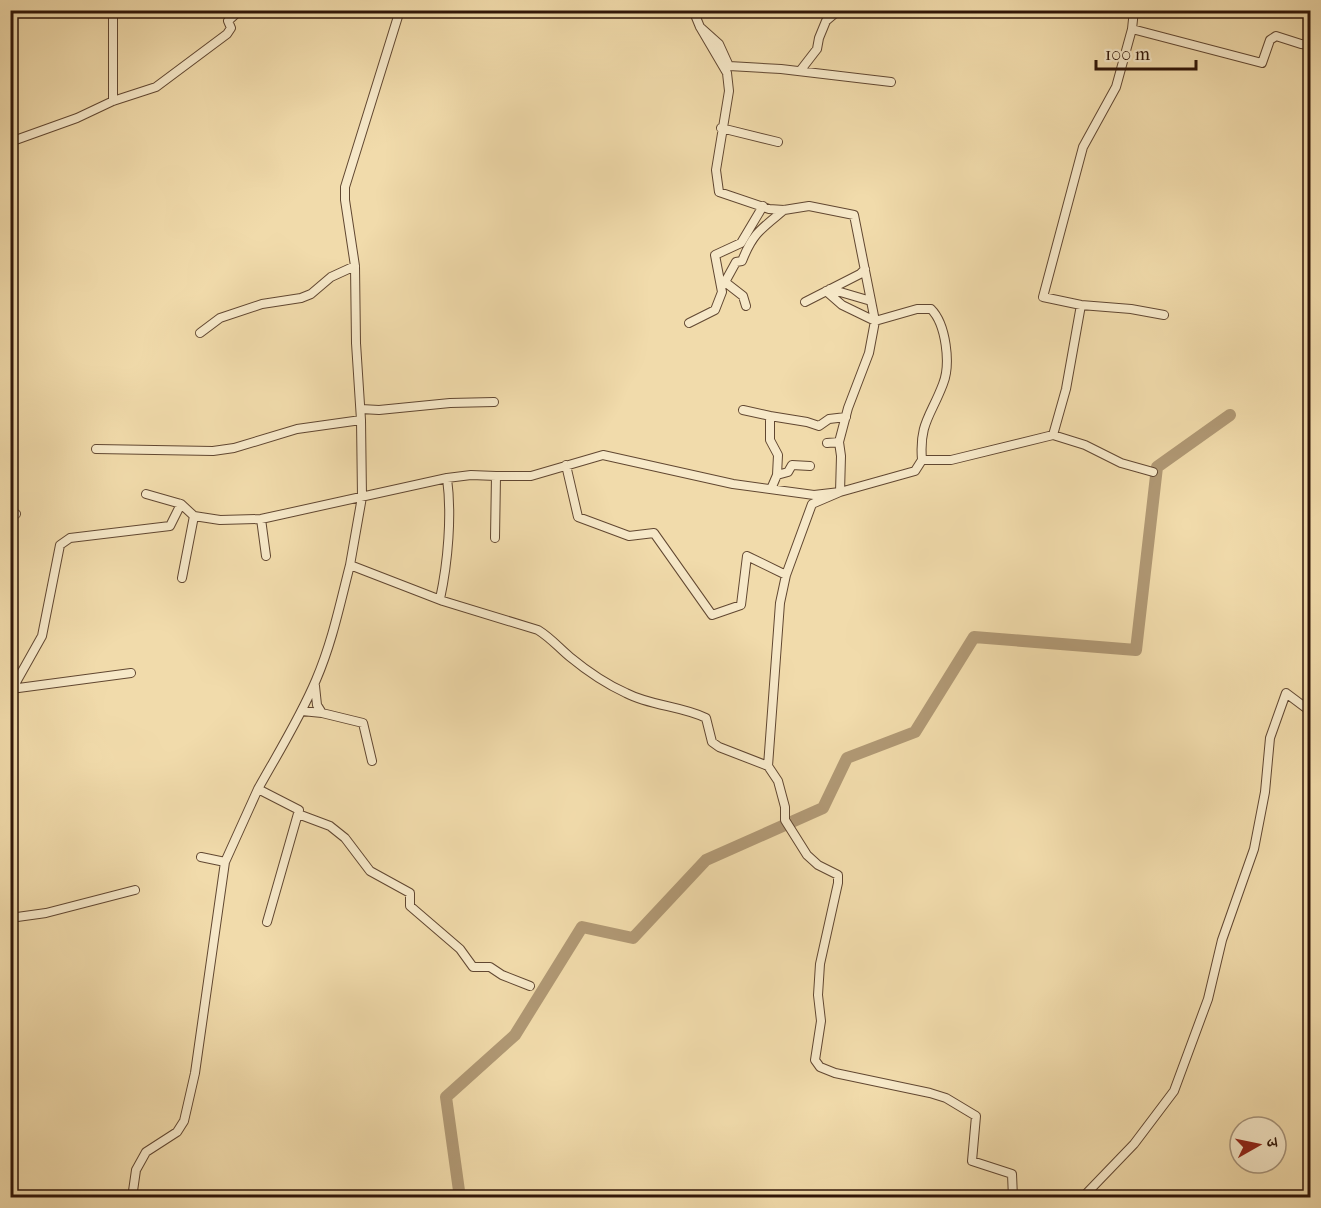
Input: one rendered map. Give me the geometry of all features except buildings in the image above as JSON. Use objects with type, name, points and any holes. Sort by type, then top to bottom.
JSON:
[{"type":"street","points":[[113,10],[113,101]]},
{"type":"street","points":[[10,142],[76,118],[113,101],[156,87],[228,34],[231,28],[228,21],[240,10]]},
{"type":"street","points":[[132,1197],[136,1170],[146,1152],[177,1132],[184,1121],[195,1073],[225,862],[258,789],[302,711],[315,683],[333,633],[350,565],[362,497],[362,420],[356,343],[355,266],[345,187],[400,10]]},
{"type":"street","points":[[693,10],[700,27],[727,73],[729,91],[721,128],[716,170],[719,192],[769,209],[784,210],[809,206],[854,215],[875,321],[869,353],[839,442],[840,492]]},
{"type":"street","points":[[800,71],[817,49],[826,21],[838,10]]},
{"type":"street","points":[[1134,11],[1132,29],[1116,87],[1083,147],[1043,297],[1081,305],[1131,309],[1164,315]]},
{"type":"street","points":[[700,27],[718,44],[729,66],[800,71],[891,82]]},
{"type":"street","points":[[1132,29],[1263,63],[1270,40],[1276,36],[1311,45]]},
{"type":"street","points":[[721,128],[778,142]]},
{"type":"street","points":[[689,323],[715,310],[722,292],[715,255],[741,243],[763,206]]},
{"type":"street","points":[[746,306],[743,296],[725,282],[736,262],[742,261],[754,236],[784,210]]},
{"type":"street","points":[[200,333],[220,318],[261,304],[301,298],[311,294],[331,277],[355,266]]},
{"type":"street","points":[[805,302],[860,274],[865,269]]},
{"type":"street","points":[[828,290],[871,301]]},
{"type":"street","points":[[768,766],[780,603],[786,575],[812,504],[840,492],[915,471],[922,460],[921,441],[926,419],[944,382],[946,347],[938,317],[930,309],[917,309],[875,321],[842,305],[828,290]]},
{"type":"street","points":[[1053,435],[1066,389],[1081,305]]},
{"type":"street","points":[[361,409],[380,410],[450,403],[494,402]]},
{"type":"street","points":[[743,410],[819,426],[829,419],[846,417]]},
{"type":"street","points":[[770,416],[770,440],[778,455],[777,474],[771,489]]},
{"type":"street","points":[[96,449],[213,451],[234,448],[297,429],[362,420]]},
{"type":"street","points":[[922,460],[951,460],[1053,435],[1085,445],[1121,463],[1153,472]]},
{"type":"street","points":[[827,443],[839,442]]},
{"type":"street","points":[[146,494],[181,504],[194,516],[220,520],[261,519],[447,478],[471,475],[531,476],[603,455],[733,484],[814,495],[840,492]]},
{"type":"street","points":[[566,465],[578,517],[629,536],[654,533],[712,615],[741,605],[747,556],[786,575]]},
{"type":"street","points":[[777,474],[788,472],[792,465],[810,466]]},
{"type":"street","points":[[495,538],[496,476]]},
{"type":"street","points":[[440,599],[445,572],[450,501],[447,478]]},
{"type":"street","points":[[11,690],[42,636],[60,545],[70,538],[170,526],[181,504]]},
{"type":"street","points":[[182,578],[194,516]]},
{"type":"street","points":[[261,519],[266,556]]},
{"type":"street","points":[[350,565],[485,615],[538,630],[551,638],[570,657],[596,676],[627,694],[653,703],[695,712],[706,718],[712,742],[718,747],[768,766],[778,781],[785,820],[807,855],[818,865],[838,875],[820,964],[818,995],[821,1021],[815,1060],[820,1067],[835,1073],[930,1092],[969,1110],[976,1116],[972,1161],[1012,1174],[1013,1197]]},
{"type":"street","points":[[11,690],[131,673]]},
{"type":"street","points":[[315,683],[317,705],[322,713]]},
{"type":"street","points":[[1082,1197],[1134,1144],[1174,1092],[1209,999],[1222,939],[1254,849],[1265,792],[1270,738],[1286,693],[1311,711]]},
{"type":"street","points":[[302,711],[322,713],[363,723],[372,760]]},
{"type":"street","points":[[258,789],[299,810],[267,922]]},
{"type":"street","points":[[298,814],[330,826],[345,838],[370,871],[410,893],[410,906],[460,949],[472,967],[490,967],[502,975],[530,986]]},
{"type":"street","points":[[201,857],[225,862]]},
{"type":"street","points":[[10,918],[46,913],[135,890]]},
{"type":"waterway","points":[[460,1198],[446,1097],[515,1035],[582,927],[633,938],[706,860],[823,808],[847,758],[915,732],[974,637],[1136,650],[1157,467],[1230,415]]}]
